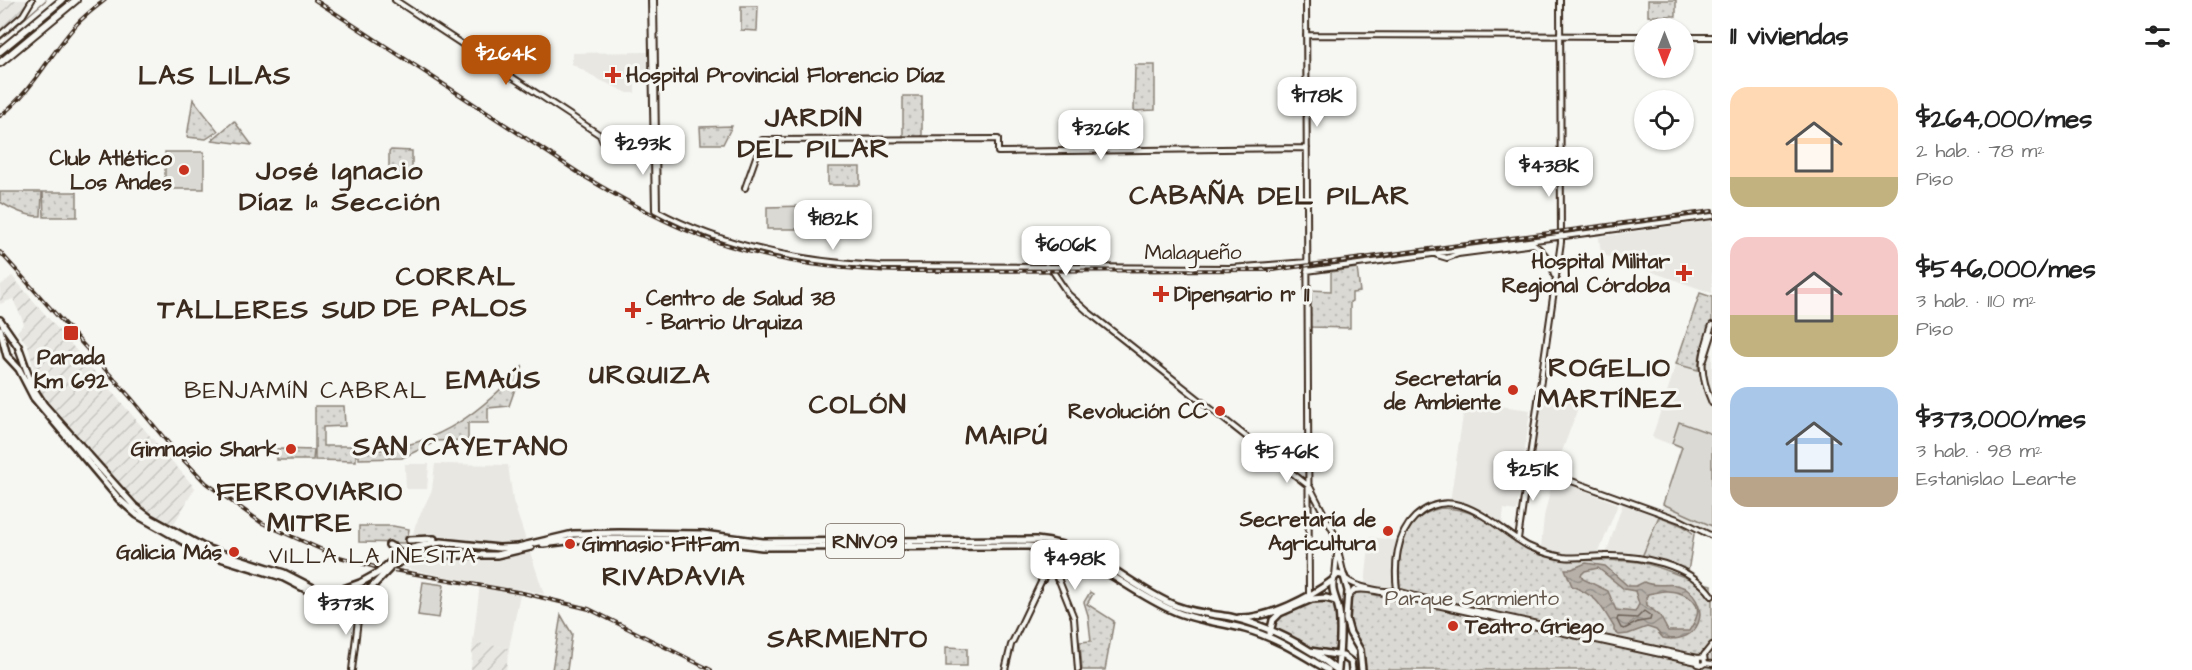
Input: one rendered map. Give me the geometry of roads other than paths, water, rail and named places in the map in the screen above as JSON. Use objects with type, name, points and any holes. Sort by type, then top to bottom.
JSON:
[{"type":"highway","points":[[0,50],[57,0]]},
{"type":"highway","points":[[0,50],[62,0]]},
{"type":"highway","points":[[0,63],[76,0]]},
{"type":"main road","points":[[0,35],[23,15],[32,0]]},
{"type":"main road","points":[[395,0],[600,135],[603,142],[655,142],[652,0]]},
{"type":"main road","points":[[1306,0],[1307,484],[1310,597]]},
{"type":"main road","points":[[1516,538],[1561,237],[1559,0]]},
{"type":"main road","points":[[1306,35],[1634,36]]},
{"type":"main road","points":[[1694,37],[1712,37]]},
{"type":"main road","points":[[745,188],[762,140],[998,139],[998,152],[1306,148]]},
{"type":"main road","name":"Malagueño","points":[[655,142],[656,211],[688,225],[760,249],[833,262],[880,266],[1231,268],[1307,262]]},
{"type":"main road","points":[[1307,271],[1431,255],[1444,257],[1561,237],[1712,216]]},
{"type":"main road","points":[[1542,251],[1543,244],[1549,239]]},
{"type":"main road","points":[[1444,257],[1532,244],[1542,251],[1554,268],[1527,465]]},
{"type":"main road","points":[[1549,259],[1559,256]]},
{"type":"main road","points":[[1046,266],[1052,270],[1065,291],[1080,305],[1307,484],[1334,533],[1345,577],[1347,626],[1361,653],[1362,670]]},
{"type":"main road","name":"RN1V09","points":[[0,320],[15,341],[33,388],[44,405],[137,509],[205,548],[284,573],[320,592],[335,592],[349,588],[381,572],[393,560],[412,548],[443,542],[499,548],[531,546]]},
{"type":"main road","points":[[1712,325],[1702,353],[1701,364],[1704,384],[1712,403]]},
{"type":"main road","name":"RN1V09","points":[[0,329],[7,356],[19,369],[28,390],[42,410],[133,512],[204,553],[282,577],[321,597],[338,600],[352,599],[366,593],[397,563],[418,557],[511,553],[573,534],[703,534],[763,542],[1031,539],[1059,543],[1088,554],[1164,600],[1185,609],[1230,617],[1300,647],[1337,655]]},
{"type":"main road","points":[[1712,335],[1705,356],[1704,372],[1712,398]]},
{"type":"main road","points":[[4,346],[7,340],[15,341]]},
{"type":"main road","points":[[1527,465],[1680,520],[1712,535]]},
{"type":"main road","points":[[1398,593],[1397,559],[1403,534],[1416,517],[1429,508],[1449,504],[1470,507],[1537,550],[1560,556],[1625,556],[1665,565],[1695,579],[1712,596]]},
{"type":"main road","points":[[409,540],[432,539],[443,542],[444,552],[438,555]]},
{"type":"main road","name":"RN1V09","points":[[541,543],[584,539],[702,539],[762,547],[1027,544],[1070,551],[1176,612],[1269,634],[1320,670]]},
{"type":"main road","points":[[959,540],[967,543],[1027,544],[1046,562],[1047,567],[1042,580],[1011,645],[1005,670]]},
{"type":"main road","points":[[1334,669],[1339,646],[1339,612],[1332,590],[1337,544]]},
{"type":"main road","points":[[389,545],[396,549],[393,560]]},
{"type":"main road","points":[[471,556],[464,554],[462,550],[464,546],[472,545]]},
{"type":"main road","points":[[1041,550],[1058,579],[1074,618],[1078,670]]},
{"type":"main road","points":[[1058,579],[1055,560],[1062,553],[1070,551],[1092,559],[1143,588]]},
{"type":"main road","points":[[1042,580],[1058,553]]},
{"type":"main road","points":[[1269,634],[1278,615],[1310,597],[1340,574],[1357,586],[1704,660],[1712,664]]},
{"type":"main road","points":[[360,583],[367,586],[366,593]]},
{"type":"main road","points":[[349,588],[348,594],[360,603],[352,670]]},
{"type":"main road","points":[[1230,617],[1261,616],[1310,597],[1336,601],[1341,604],[1347,600],[1351,592],[1360,589],[1398,593]]},
{"type":"main road","points":[[1339,646],[1347,641],[1357,644]]},
{"type":"main road","points":[[1697,660],[1700,665],[1712,645]]},
{"type":"main road","points":[[1286,646],[1334,669]]},
{"type":"main road","points":[[1300,647],[1334,669]]},
{"type":"main road","points":[[1352,670],[1361,653]]},
{"type":"main road","points":[[1337,655],[1349,658],[1352,670]]},
{"type":"water","points":[[1586,563],[1605,566],[1628,586],[1636,586],[1644,582],[1685,588],[1698,605],[1700,614],[1698,623],[1694,630],[1686,636],[1676,639],[1663,638],[1656,630],[1647,627],[1619,635],[1614,631],[1614,627],[1598,602],[1572,586],[1565,569],[1572,569]],"holes":[[[1598,568],[1624,589],[1635,591],[1639,604],[1635,612],[1616,610],[1608,591],[1583,579],[1581,575],[1585,571]],[[1664,591],[1682,594],[1693,601],[1697,611],[1689,631],[1668,631],[1660,616],[1647,605],[1648,594]]]},
{"type":"waterway","points":[[0,40],[46,0]]},
{"type":"railway","points":[[0,116],[22,96],[76,25],[105,0]]},
{"type":"railway","points":[[315,0],[585,177],[621,198],[683,229],[709,239],[791,261],[848,268],[904,271],[1273,270],[1712,211]]},
{"type":"railway","points":[[0,252],[131,398],[174,450],[206,483],[262,523],[336,556],[375,567]]},
{"type":"railway","points":[[393,570],[523,593],[589,609],[711,670]]},
{"type":"place","name":"Hospital Provincial Florencio Díaz","points":[[613,75]]},
{"type":"place","name":"Club Atlético Los Andes","points":[[184,170]]},
{"type":"place","name":"Hospital Militar Regional Córdoba","points":[[1684,273]]},
{"type":"place","name":"Dipensario n° 11","points":[[1161,294]]},
{"type":"place","name":"Centro de Salud 38 - Barrio Urquiza","points":[[633,310]]},
{"type":"place","name":"Parada Km 692","points":[[71,333]]},
{"type":"place","name":"Secretaría de Ambiente","points":[[1513,390]]},
{"type":"place","name":"Revolución CC","points":[[1220,411]]},
{"type":"place","name":"Gimnasio Shark","points":[[291,449]]},
{"type":"place","name":"Secretaría de Agricultura","points":[[1388,531]]},
{"type":"place","name":"Gimnasio FitFam","points":[[570,544]]},
{"type":"place","name":"Galicia Más","points":[[234,552]]},
{"type":"place","name":"Teatro Griego","points":[[1453,626]]},
{"type":"district","name":"LAS LILAS","points":[[215,75]]},
{"type":"district","name":"JARDÍN DEL PILAR","points":[[814,132]]},
{"type":"district","name":"José Ignacio Díaz 1ª Sección","points":[[340,186]]},
{"type":"district","name":"CABAÑA DEL PILAR","points":[[1270,195]]},
{"type":"district","name":"CORRAL DE PALOS","points":[[456,292]]},
{"type":"district","name":"TALLERES SUD","points":[[267,309]]},
{"type":"district","name":"URQUIZA","points":[[650,374]]},
{"type":"district","name":"EMAÚS","points":[[494,379]]},
{"type":"district","name":"ROGELIO MARTÍNEZ","points":[[1610,382]]},
{"type":"district","name":"BENJAMÍN CABRAL","points":[[306,390]]},
{"type":"district","name":"COLÓN","points":[[858,404]]},
{"type":"district","name":"MAIPÚ","points":[[1007,435]]},
{"type":"district","name":"SAN CAYETANO","points":[[461,446]]},
{"type":"district","name":"FERROVIARIO MITRE","points":[[310,506]]},
{"type":"district","name":"VILLA LA INESITA","points":[[373,555]]},
{"type":"district","name":"RIVADAVIA","points":[[674,576]]},
{"type":"district","name":"SARMIENTO","points":[[848,638]]},
{"type":"park label","name":"Parque Sarmiento","points":[[1472,598]]}]
